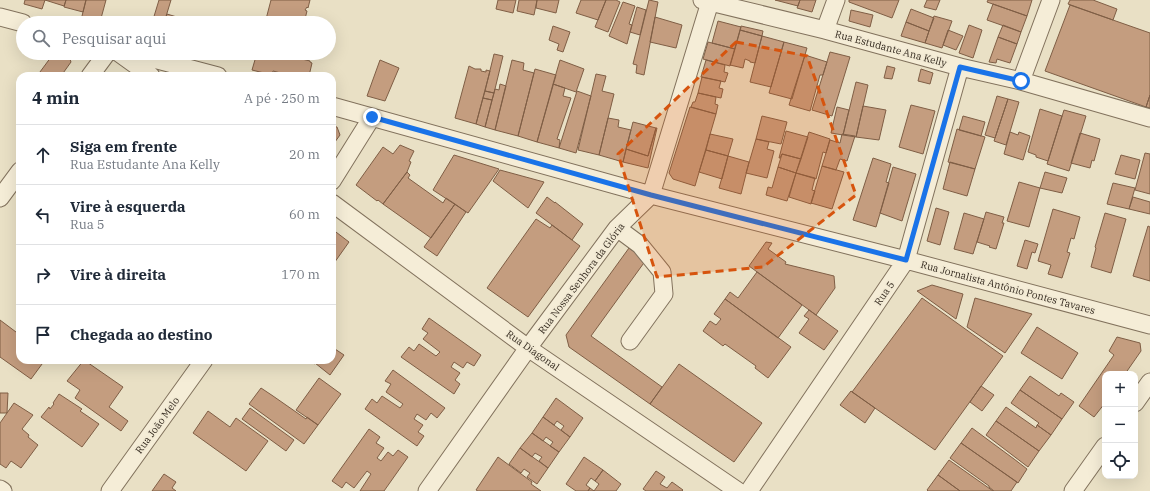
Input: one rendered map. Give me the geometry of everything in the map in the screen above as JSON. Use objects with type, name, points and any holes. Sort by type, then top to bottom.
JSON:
[{"type":"street","points":[[825,30],[836,0]]},
{"type":"street","points":[[1021,81],[1051,0]]},
{"type":"street","name":"Rua Estudante Ana Kelly","points":[[706,1],[825,30],[960,67],[1021,81],[1150,118]]},
{"type":"street","name":"Rua Nossa Senhora da Glória","points":[[428,491],[528,348],[617,228],[651,195],[706,1]]},
{"type":"street","points":[[0,17],[16,21]]},
{"type":"street","points":[[93,72],[102,60]]},
{"type":"street","points":[[128,60],[145,72]]},
{"type":"street","points":[[157,60],[203,72]]},
{"type":"street","name":"Rua 5","points":[[749,491],[906,260],[960,67]]},
{"type":"street","name":"Rua Jornalista Antônio Pontes Tavares","points":[[336,107],[651,195],[906,260],[1150,325]]},
{"type":"street","points":[[336,175],[372,117]]},
{"type":"street","points":[[0,198],[16,176]]},
{"type":"street","name":"Rua Diagonal","points":[[336,206],[528,348],[738,491]]},
{"type":"street","points":[[617,228],[640,245],[662,272],[664,294],[630,340]]},
{"type":"street","name":"Rua João Melo","points":[[110,491],[201,364]]},
{"type":"street","points":[[1138,399],[1150,382]]},
{"type":"street","points":[[1073,491],[1102,450]]},
{"type":"highlighted area","points":[[736,42],[807,56],[856,195],[763,267],[657,277],[618,154]]},
{"type":"building","points":[[25,0],[45,0],[42,9],[24,4]]},
{"type":"building","points":[[45,0],[66,0],[64,6]]},
{"type":"building","points":[[66,0],[86,0],[83,12],[64,7]]},
{"type":"building","points":[[86,0],[106,0],[102,16],[82,16]]},
{"type":"building","points":[[159,0],[171,0],[166,16],[154,16]]},
{"type":"building","points":[[271,0],[310,0],[308,8],[307,7],[305,10],[307,11],[306,16],[267,16]]},
{"type":"building","points":[[498,0],[516,0],[513,13],[496,9]]},
{"type":"building","points":[[519,0],[537,0],[534,15],[517,11]]},
{"type":"building","points":[[537,0],[559,0],[556,13],[536,8]]},
{"type":"building","points":[[581,0],[606,0],[598,20],[576,13]]},
{"type":"building","points":[[606,0],[616,0],[620,2],[608,32],[595,27]]},
{"type":"building","points":[[649,0],[658,2],[644,75],[636,73],[637,65],[633,64]]},
{"type":"building","points":[[775,0],[800,0],[798,6]]},
{"type":"building","points":[[800,0],[816,0],[812,12],[797,8]]},
{"type":"building","points":[[849,0],[899,0],[892,18],[849,2]]},
{"type":"building","points":[[927,0],[940,0],[936,10],[924,7]]},
{"type":"building","points":[[988,0],[1032,0],[1027,16],[987,2]]},
{"type":"building","points":[[1070,0],[1093,0],[1117,9],[1113,20],[1068,4]]},
{"type":"building","points":[[623,2],[635,6],[629,24],[632,25],[627,44],[609,36]]},
{"type":"building","points":[[993,4],[1027,16],[1021,32],[987,20]]},
{"type":"building","points":[[1070,5],[1150,33],[1150,95],[1146,107],[1045,71]]},
{"type":"building","points":[[637,7],[646,10],[640,35],[630,32]]},
{"type":"building","points":[[911,9],[934,18],[929,31],[906,22]]},
{"type":"building","points":[[851,10],[873,15],[870,27],[849,21]]},
{"type":"building","points":[[934,16],[952,21],[942,48],[925,43]]},
{"type":"building","points":[[655,17],[682,25],[676,48],[650,42]]},
{"type":"building","points":[[718,21],[741,27],[735,49],[712,43]]},
{"type":"building","points":[[906,22],[929,31],[925,43],[901,36]]},
{"type":"building","points":[[969,25],[982,30],[973,58],[959,53]]},
{"type":"building","points":[[1003,25],[1021,32],[1017,44],[998,37]]},
{"type":"building","points":[[553,26],[570,32],[563,52],[557,50],[559,44],[549,40]]},
{"type":"building","points":[[741,26],[763,31],[762,36],[740,30]]},
{"type":"building","points":[[740,30],[762,36],[755,63],[745,59],[743,68],[730,65]]},
{"type":"building","points":[[948,30],[963,36],[956,50],[943,45]]},
{"type":"building","points":[[762,36],[784,42],[771,87],[750,82]]},
{"type":"building","points":[[998,37],[1017,44],[1010,63],[997,59],[996,63],[989,62]]},
{"type":"building","points":[[708,42],[735,49],[730,66],[703,59]]},
{"type":"building","points":[[784,42],[807,48],[792,99],[769,93]]},
{"type":"building","points":[[830,52],[850,57],[832,116],[812,110]]},
{"type":"building","points":[[494,54],[503,56],[494,93],[485,91]]},
{"type":"building","points":[[805,55],[827,62],[823,75],[820,75],[810,111],[789,105]]},
{"type":"building","points":[[49,60],[70,60],[71,62],[64,72],[40,72]]},
{"type":"building","points":[[255,60],[306,60],[312,63],[310,72],[260,72],[252,70]]},
{"type":"building","points":[[380,60],[399,68],[385,101],[367,96]]},
{"type":"building","points":[[512,60],[524,63],[523,70],[534,73],[518,136],[495,130]]},
{"type":"building","points":[[560,60],[584,69],[576,92],[553,84]]},
{"type":"building","points":[[706,60],[725,65],[724,72],[728,73],[725,82],[701,77]]},
{"type":"building","points":[[469,66],[475,69],[481,69],[481,71],[490,71],[476,124],[455,118]]},
{"type":"building","points":[[887,66],[895,68],[892,79],[884,78]]},
{"type":"building","points":[[535,69],[556,75],[537,142],[518,136]]},
{"type":"building","points":[[921,69],[933,73],[930,84],[918,81]]},
{"type":"building","points":[[596,74],[606,76],[602,91],[614,94],[599,155],[578,150]]},
{"type":"building","points":[[702,77],[721,81],[719,88],[723,89],[721,98],[698,93]]},
{"type":"building","points":[[856,82],[868,85],[856,137],[843,135]]},
{"type":"building","points":[[500,84],[506,86],[495,130],[485,127],[495,89],[499,90]]},
{"type":"building","points":[[553,84],[565,88],[563,96],[571,98],[557,139],[560,140],[559,148],[537,142]]},
{"type":"building","points":[[485,91],[494,93],[492,100],[483,98]]},
{"type":"building","points":[[577,91],[591,96],[576,153],[559,148]]},
{"type":"building","points":[[698,93],[716,97],[715,104],[718,105],[716,114],[691,107],[693,102],[695,102]]},
{"type":"building","points":[[1150,95],[1150,108],[1146,107]]},
{"type":"building","points":[[997,96],[1008,99],[995,138],[985,135]]},
{"type":"building","points":[[483,98],[492,100],[485,127],[476,124]]},
{"type":"building","points":[[1008,99],[1019,102],[1006,145],[994,141]]},
{"type":"building","points":[[911,105],[935,111],[923,154],[899,147]]},
{"type":"building","points":[[863,106],[886,110],[879,140],[856,137]]},
{"type":"building","points":[[690,107],[716,114],[695,186],[673,179],[669,173]]},
{"type":"building","points":[[837,107],[849,110],[843,135],[831,133]]},
{"type":"building","points":[[1040,109],[1062,116],[1048,161],[1036,157],[1036,155],[1028,152]]},
{"type":"building","points":[[1064,110],[1086,116],[1069,171],[1047,164]]},
{"type":"building","points":[[762,116],[787,122],[781,144],[756,139]]},
{"type":"building","points":[[963,116],[985,122],[981,136],[959,130]]},
{"type":"building","points":[[608,118],[619,120],[618,127],[631,130],[623,162],[599,155]]},
{"type":"building","points":[[633,122],[656,128],[648,156],[626,149]]},
{"type":"building","points":[[336,127],[337,127],[340,135],[336,140]]},
{"type":"building","points":[[656,128],[648,168],[623,162],[626,149],[648,156]]},
{"type":"building","points":[[957,129],[985,137],[975,169],[948,162]]},
{"type":"building","points":[[786,131],[808,137],[801,159],[782,154],[779,158]]},
{"type":"building","points":[[809,132],[830,139],[826,153],[823,152],[816,179],[796,173]]},
{"type":"building","points":[[1010,132],[1018,135],[1019,132],[1030,136],[1023,160],[1004,154]]},
{"type":"building","points":[[1080,133],[1100,139],[1094,161],[1092,160],[1090,168],[1071,163]]},
{"type":"building","points":[[710,134],[733,139],[728,156],[706,150]]},
{"type":"building","points":[[842,134],[855,136],[847,161],[840,159],[836,170],[822,166],[830,140],[840,143]]},
{"type":"building","points":[[756,139],[769,142],[767,149],[774,151],[767,178],[746,173]]},
{"type":"building","points":[[400,145],[414,151],[409,161],[411,162],[407,172],[383,204],[356,185],[383,147],[393,154]]},
{"type":"building","points":[[706,150],[728,156],[722,179],[699,172]]},
{"type":"building","points":[[1145,153],[1150,154],[1150,194],[1135,190]]},
{"type":"building","points":[[782,154],[801,159],[796,173],[778,167]]},
{"type":"building","points":[[454,155],[499,169],[468,213],[433,190]]},
{"type":"building","points":[[1121,155],[1140,160],[1135,179],[1115,174]]},
{"type":"building","points":[[728,156],[749,162],[741,194],[719,188]]},
{"type":"building","points":[[873,158],[891,164],[886,182],[889,183],[876,227],[853,220]]},
{"type":"building","points":[[950,162],[975,169],[967,196],[943,189]]},
{"type":"building","points":[[822,166],[844,172],[832,209],[811,203]]},
{"type":"building","points":[[778,167],[796,173],[787,201],[766,195],[768,187],[772,188]]},
{"type":"building","points":[[893,167],[916,174],[902,221],[880,213]]},
{"type":"building","points":[[500,170],[544,182],[528,208],[493,181]]},
{"type":"building","points":[[407,172],[410,175],[408,178],[443,203],[446,198],[455,204],[431,238],[383,204]]},
{"type":"building","points":[[1045,172],[1067,178],[1062,193],[1040,188]]},
{"type":"building","points":[[796,173],[815,178],[812,190],[815,191],[811,204],[789,197]]},
{"type":"building","points":[[1019,182],[1040,188],[1029,227],[1007,221]]},
{"type":"building","points":[[1113,183],[1135,188],[1129,209],[1107,204]]},
{"type":"building","points":[[547,197],[583,224],[572,240],[536,213]]},
{"type":"building","points":[[1133,197],[1150,202],[1150,214],[1129,209]]},
{"type":"building","points":[[455,204],[466,212],[437,256],[424,247]]},
{"type":"building","points":[[936,208],[949,212],[940,245],[927,241]]},
{"type":"building","points":[[1053,209],[1080,217],[1074,239],[1071,238],[1067,252],[1070,253],[1062,278],[1048,274],[1051,265],[1038,261]]},
{"type":"building","points":[[986,212],[1004,217],[1002,223],[1004,223],[996,249],[977,242]]},
{"type":"building","points":[[964,213],[984,219],[973,254],[954,249]]},
{"type":"building","points":[[1105,213],[1126,219],[1111,273],[1091,267]]},
{"type":"building","points":[[536,219],[550,228],[552,225],[580,246],[528,317],[487,288]]},
{"type":"building","points":[[1148,226],[1150,227],[1150,281],[1133,276]]},
{"type":"building","points":[[336,232],[349,242],[336,260]]},
{"type":"building","points":[[1025,240],[1038,244],[1035,253],[1032,252],[1027,269],[1017,266]]},
{"type":"building","points":[[766,242],[772,243],[768,249],[786,262],[785,264],[834,276],[835,288],[816,315],[749,266]]},
{"type":"building","points":[[629,248],[646,260],[591,336],[662,387],[650,404],[569,347],[566,335]]},
{"type":"building","points":[[757,272],[802,305],[778,338],[725,299],[730,292],[738,298]]},
{"type":"building","points":[[932,285],[963,294],[956,319],[917,291]]},
{"type":"building","points":[[922,298],[1003,356],[935,450],[852,392]]},
{"type":"building","points":[[975,298],[1032,314],[1005,353],[967,327]]},
{"type":"building","points":[[725,299],[791,347],[768,378],[755,368],[756,366],[725,344],[723,346],[703,331],[710,321],[716,325],[721,319],[714,314]]},
{"type":"building","points":[[809,310],[838,331],[824,350],[799,333],[809,319],[804,316]]},
{"type":"building","points":[[429,318],[481,355],[474,366],[467,362],[463,368],[454,362],[451,367],[460,373],[455,380],[460,384],[454,394],[401,357],[409,347],[414,351],[419,344],[436,356],[440,352],[423,339],[428,333],[422,329]]},
{"type":"building","points":[[0,320],[16,332],[16,364],[42,364],[31,379],[0,357]]},
{"type":"building","points":[[1037,327],[1078,353],[1062,379],[1021,353]]},
{"type":"building","points":[[1117,337],[1140,343],[1141,351],[1127,371],[1103,371],[1114,355],[1109,351]]},
{"type":"building","points":[[336,350],[344,355],[330,375],[316,364],[336,364]]},
{"type":"building","points":[[81,364],[90,364],[123,387],[109,407],[128,421],[121,431],[75,398],[80,390],[67,381]]},
{"type":"building","points":[[679,364],[762,423],[734,462],[650,404]]},
{"type":"building","points":[[393,370],[445,408],[437,418],[431,413],[426,420],[417,414],[414,419],[423,425],[418,432],[424,436],[417,446],[365,409],[372,399],[377,403],[382,396],[400,408],[403,404],[386,392],[391,384],[385,381]]},
{"type":"building","points":[[1102,372],[1102,407],[1094,417],[1079,406]]},
{"type":"building","points":[[1030,376],[1059,396],[1061,393],[1074,402],[1062,419],[1020,390]]},
{"type":"building","points":[[319,378],[341,394],[318,425],[296,410]]},
{"type":"building","points":[[981,386],[994,395],[982,411],[970,402]]},
{"type":"building","points":[[261,388],[306,419],[307,417],[318,425],[304,444],[249,404]]},
{"type":"building","points":[[1020,390],[1062,419],[1051,435],[1037,425],[1039,423],[1011,403]]},
{"type":"building","points":[[851,391],[875,408],[865,423],[840,405]]},
{"type":"building","points":[[0,393],[8,393],[7,413],[0,413]]},
{"type":"building","points":[[59,394],[82,409],[80,411],[99,424],[82,447],[41,417],[49,407],[50,409],[54,404],[53,403]]},
{"type":"building","points":[[556,398],[583,418],[570,437],[561,430],[564,426],[557,421],[554,425],[543,417]]},
{"type":"building","points":[[14,403],[33,415],[22,429],[29,435],[28,437],[38,445],[21,468],[11,461],[6,468],[0,464],[0,423]]},
{"type":"building","points":[[1006,407],[1036,428],[1037,425],[1051,435],[1039,451],[996,421]]},
{"type":"building","points":[[250,408],[294,440],[286,451],[242,419]]},
{"type":"building","points":[[208,411],[230,427],[236,418],[268,441],[246,471],[193,433]]},
{"type":"building","points":[[543,417],[570,437],[559,452],[550,446],[553,442],[546,437],[543,441],[532,433]]},
{"type":"building","points":[[996,421],[1039,451],[1028,467],[986,435]]},
{"type":"building","points":[[972,428],[1027,469],[1018,483],[961,443]]},
{"type":"building","points":[[369,429],[380,437],[376,443],[384,448],[377,458],[381,461],[388,452],[393,456],[398,450],[408,457],[384,491],[360,491],[371,474],[367,471],[354,488],[346,482],[342,488],[332,481]]},
{"type":"building","points":[[532,433],[559,452],[548,468],[539,461],[542,457],[535,453],[532,457],[520,448]]},
{"type":"building","points":[[961,443],[1017,482],[1011,491],[994,491],[950,458]]},
{"type":"building","points":[[520,448],[548,468],[537,484],[527,477],[530,473],[524,469],[521,473],[509,464]]},
{"type":"building","points":[[498,457],[532,482],[531,484],[541,491],[476,490]]},
{"type":"building","points":[[584,457],[603,470],[595,481],[591,478],[586,485],[590,488],[588,491],[576,491],[566,484]]},
{"type":"building","points":[[949,460],[993,491],[960,491],[938,475]]},
{"type":"building","points":[[603,470],[621,484],[616,491],[594,491],[599,484],[595,481]]},
{"type":"building","points":[[656,471],[665,477],[660,484],[667,488],[672,482],[683,490],[646,491],[643,489]]},
{"type":"building","points":[[164,474],[176,482],[172,488],[176,491],[152,491]]},
{"type":"building","points":[[938,475],[960,491],[928,491],[927,490]]},
{"type":"route","points":[[372,117],[651,195],[906,260],[960,67],[1021,81]]}]
